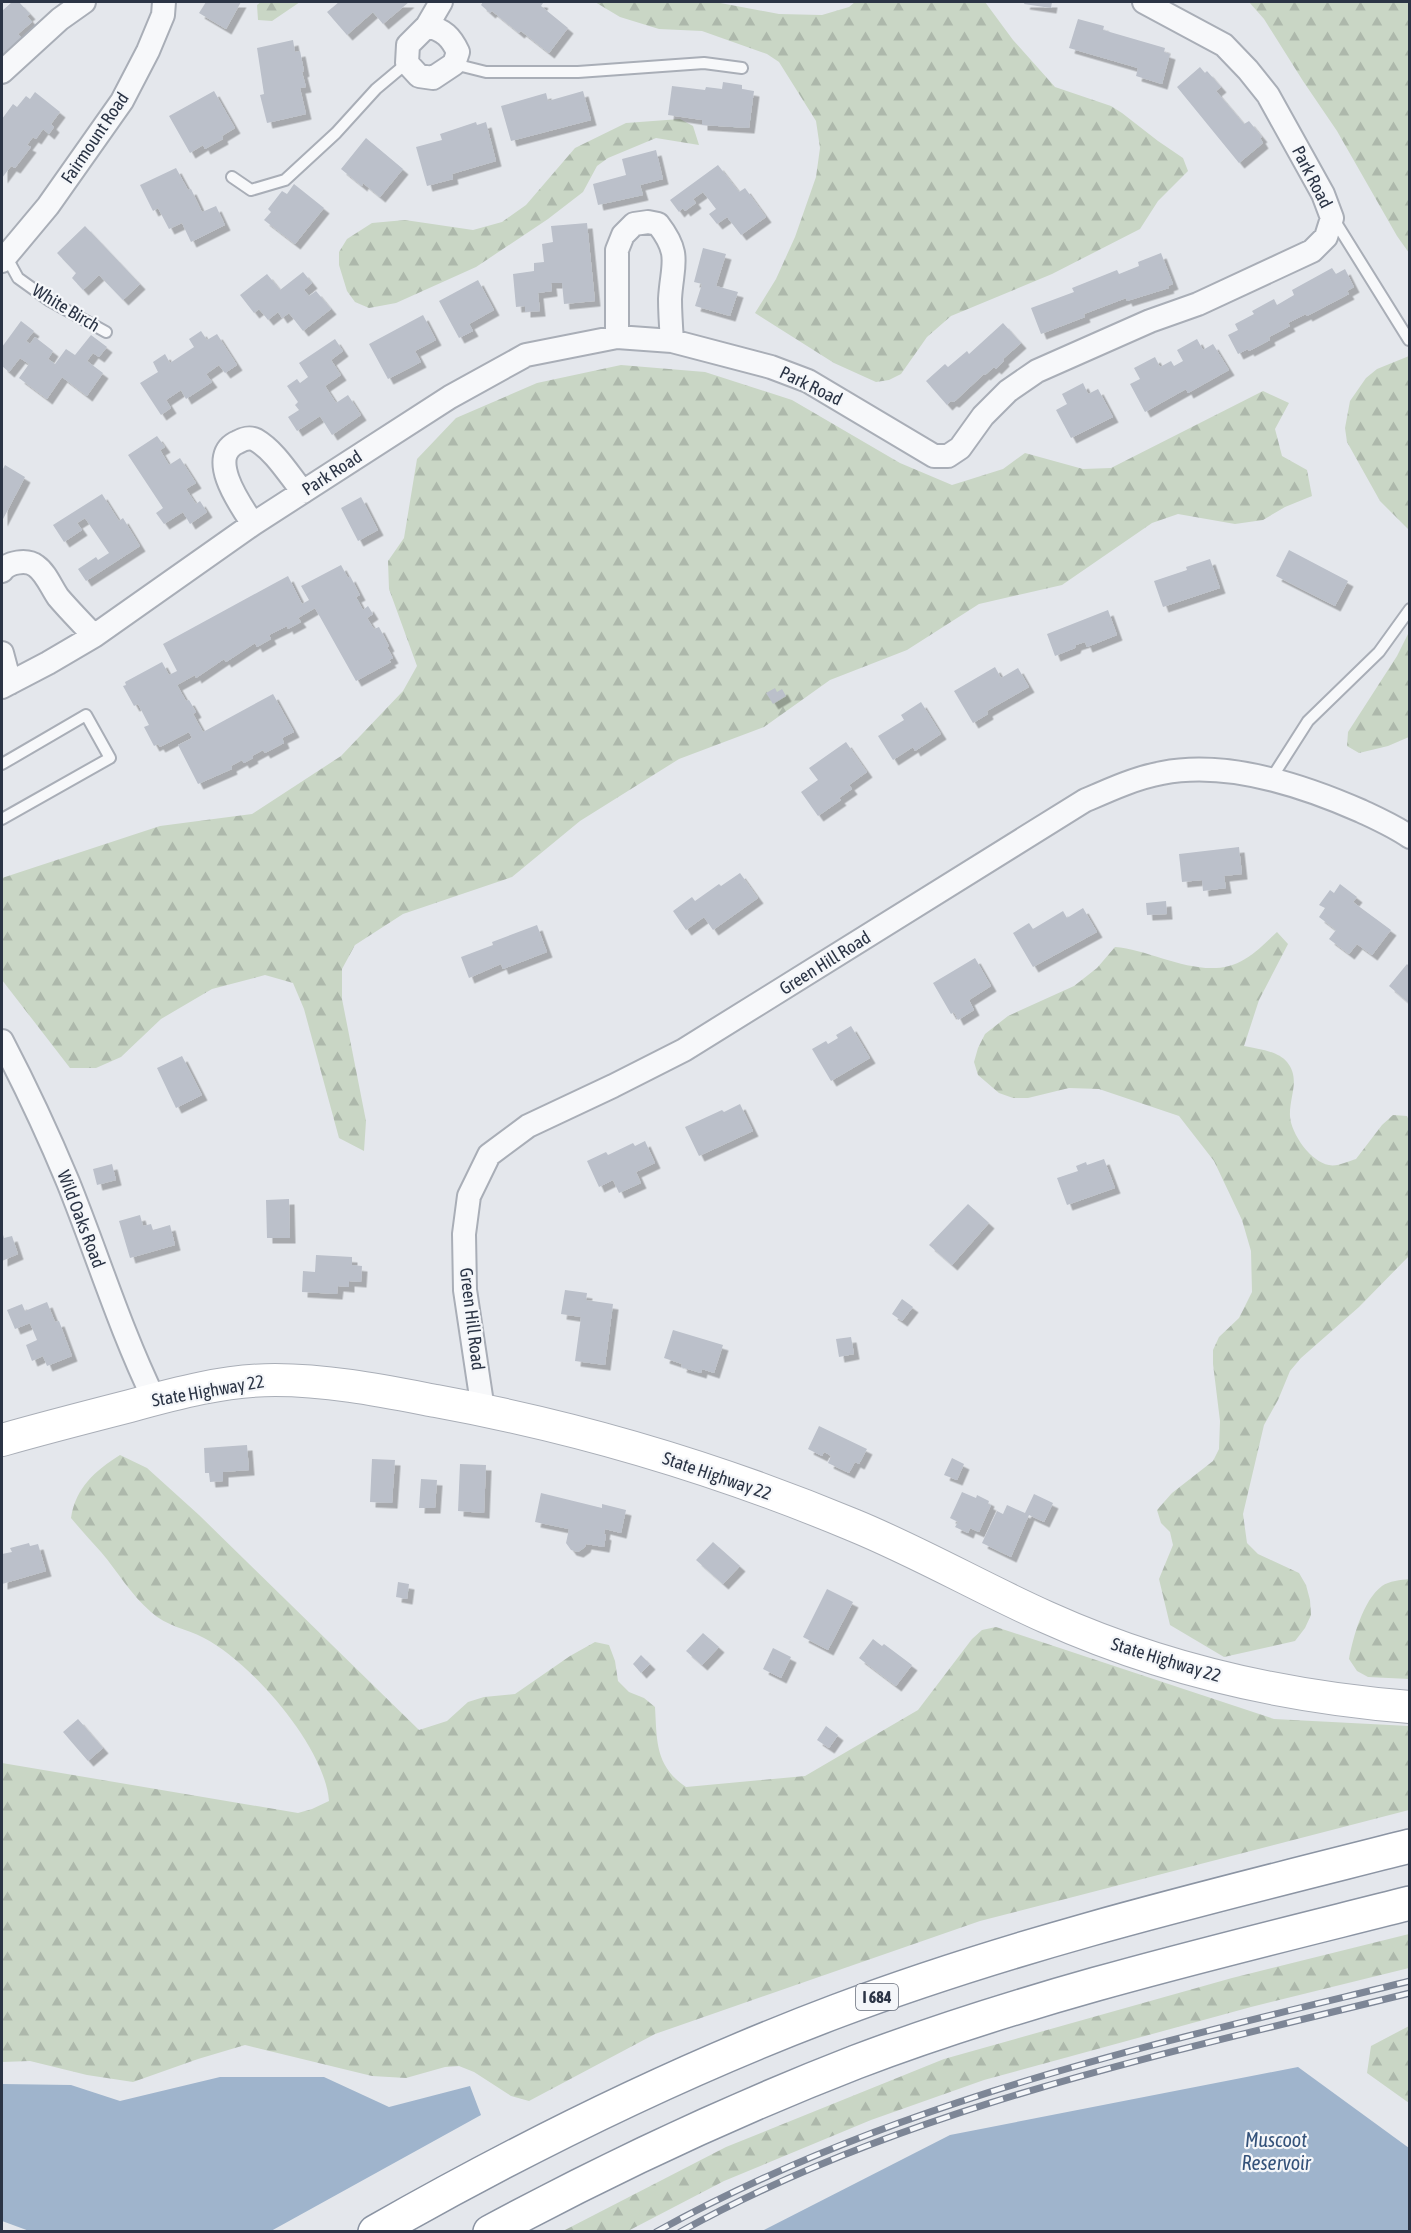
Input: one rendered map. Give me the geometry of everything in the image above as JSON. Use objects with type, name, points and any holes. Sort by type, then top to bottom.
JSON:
[{"type":"highway","name":"I 684","points":[[375,2232],[540,2141],[634,2095],[838,2011],[939,1975],[1078,1934],[1220,1894],[1410,1846]]},
{"type":"highway","points":[[490,2232],[657,2146],[858,2062],[1090,1986],[1410,1903]]},
{"type":"main road","name":"State Highway 22","points":[[2,1440],[154,1399],[232,1383],[273,1380],[309,1381],[348,1386],[483,1410],[558,1426],[636,1448],[784,1498],[854,1525],[1048,1618],[1108,1643],[1166,1662],[1231,1680],[1295,1694],[1356,1703],[1410,1707]]},
{"type":"street","points":[[2,72],[60,19],[84,2]]},
{"type":"street","name":"Fairmount Road","points":[[4,258],[48,206],[122,101],[148,51],[163,15],[164,2]]},
{"type":"street","points":[[427,26],[441,29],[453,42],[458,52],[454,64],[433,78],[419,76],[407,63],[408,45],[427,26],[441,2]]},
{"type":"street","name":"Park Road","points":[[6,685],[94,636],[253,524],[450,397],[526,355],[617,337],[672,341],[771,367],[808,381],[934,456],[948,456],[960,448],[983,416],[1008,391],[1037,371],[1073,353],[1197,304],[1312,251],[1326,237],[1332,218],[1323,194],[1268,95],[1224,45],[1144,2]]},
{"type":"street","points":[[617,337],[617,250],[623,235],[634,224],[648,222],[658,224],[670,239],[675,263],[670,298],[672,341]]},
{"type":"street","points":[[253,524],[233,492],[225,471],[227,452],[232,445],[248,438],[255,439],[271,453],[303,492]]},
{"type":"street","points":[[2,571],[6,566],[21,562],[34,564],[42,571],[57,595],[94,636]]},
{"type":"street","points":[[2,653],[6,685]]},
{"type":"street","name":"Green Hill Road","points":[[483,1410],[465,1290],[464,1234],[469,1196],[489,1155],[528,1126],[614,1086],[694,1044],[1084,801],[1126,783],[1163,773],[1238,772],[1321,793],[1396,827],[1410,837]]},
{"type":"street","name":"Wild Oaks Road","points":[[2,1041],[64,1174],[105,1282],[154,1399]]},
{"type":"lane","points":[[232,177],[251,190],[285,180],[336,133],[376,89],[407,63]]},
{"type":"lane","points":[[454,64],[486,72],[578,72],[704,63],[742,68]]},
{"type":"lane","points":[[1332,218],[1409,340]]},
{"type":"lane","name":"White Birch","points":[[4,258],[18,278],[50,302],[106,332]]},
{"type":"lane","points":[[1271,779],[1308,721],[1379,652],[1410,609]]},
{"type":"lane","points":[[2,764],[86,715],[110,758],[2,819]]},
{"type":"green space","points":[[261,2],[300,2],[272,21],[258,20],[257,5]]},
{"type":"green space","points":[[595,2],[715,2],[779,14],[822,15],[849,7],[855,2],[985,2],[1013,40],[1055,87],[1111,106],[1183,158],[1188,171],[1158,201],[1140,229],[1052,274],[951,316],[927,337],[901,374],[889,380],[876,382],[834,363],[755,313],[776,279],[795,237],[816,177],[820,148],[816,121],[779,62],[767,54],[702,31],[659,29],[620,17]]},
{"type":"green space","points":[[1249,2],[1409,2],[1409,253],[1337,131],[1264,19]]},
{"type":"green space","points":[[680,119],[693,126],[699,145],[656,138],[608,158],[597,166],[583,192],[548,219],[476,267],[396,303],[369,308],[355,302],[347,291],[339,265],[339,252],[347,239],[372,223],[405,220],[473,230],[502,222],[526,205],[575,148],[626,123]]},
{"type":"green space","points":[[1409,356],[1409,530],[1380,501],[1347,442],[1345,428],[1350,401],[1366,378],[1377,369]]},
{"type":"green space","points":[[621,365],[705,372],[792,400],[900,463],[952,485],[1003,469],[1025,453],[1083,469],[1111,468],[1263,391],[1289,403],[1275,429],[1282,456],[1307,470],[1312,496],[1285,507],[1263,520],[1235,524],[1178,514],[1152,523],[1062,585],[979,604],[907,650],[830,680],[764,727],[679,759],[580,821],[512,877],[403,914],[355,945],[342,969],[342,999],[366,1121],[364,1151],[339,1138],[304,1009],[293,983],[265,975],[212,989],[161,1019],[121,1057],[96,1068],[70,1068],[2,980],[2,878],[160,826],[252,814],[341,756],[403,691],[417,666],[389,589],[388,561],[404,538],[417,459],[456,418],[537,383]]},
{"type":"green space","points":[[1409,632],[1409,737],[1388,746],[1359,753],[1347,746],[1348,732],[1397,656]]},
{"type":"green space","points":[[1277,932],[1288,944],[1259,1000],[1244,1046],[1273,1053],[1283,1058],[1291,1068],[1294,1082],[1290,1109],[1291,1123],[1303,1146],[1322,1163],[1336,1165],[1356,1159],[1382,1125],[1393,1115],[1407,1116],[1410,1123],[1409,1256],[1359,1307],[1301,1358],[1290,1371],[1264,1425],[1243,1514],[1247,1543],[1258,1554],[1299,1573],[1306,1585],[1311,1615],[1295,1641],[1224,1657],[1170,1625],[1159,1579],[1173,1545],[1170,1532],[1161,1523],[1157,1510],[1172,1493],[1213,1461],[1219,1449],[1220,1421],[1213,1350],[1219,1337],[1239,1318],[1252,1292],[1251,1251],[1242,1220],[1214,1161],[1179,1116],[1099,1089],[1069,1088],[1028,1098],[1013,1098],[999,1093],[978,1075],[974,1062],[985,1034],[1008,1016],[1074,986],[1097,968],[1115,947],[1130,949],[1180,964],[1214,968],[1230,966],[1245,959]]},
{"type":"green space","points":[[120,1455],[147,1468],[199,1515],[419,1730],[447,1721],[468,1702],[484,1697],[515,1694],[570,1656],[595,1642],[609,1645],[615,1661],[618,1681],[629,1692],[644,1698],[655,1707],[658,1742],[663,1761],[668,1770],[686,1787],[805,1776],[918,1710],[972,1639],[982,1630],[996,1627],[1274,1719],[1409,1726],[1409,1810],[980,1921],[655,2034],[529,2101],[511,2096],[474,2072],[459,2066],[445,2067],[406,2078],[372,2076],[245,2045],[133,2082],[87,2075],[30,2061],[2,2062],[2,1763],[298,1813],[329,1801],[324,1779],[314,1756],[283,1708],[263,1686],[223,1650],[204,1638],[163,1621],[151,1612],[71,1518],[77,1497],[88,1481]]},
{"type":"green space","points":[[1409,1579],[1409,1679],[1368,1677],[1357,1671],[1349,1659],[1364,1610],[1375,1592],[1382,1586]]},
{"type":"green space","points":[[1409,1934],[1409,1968],[1251,2007],[984,2080],[871,2120],[724,2181],[628,2231],[563,2231],[726,2147],[944,2059],[1232,1978]]},
{"type":"green space","points":[[1409,2026],[1409,2103],[1367,2073],[1371,2046]]},
{"type":"water","name":"Muscoot Reservoir","points":[[1298,2067],[1409,2148],[1409,2231],[762,2231],[950,2135]]},
{"type":"water","points":[[220,2077],[324,2077],[389,2107],[470,2086],[481,2115],[271,2231],[32,2232],[2,2221],[2,2084],[71,2085],[120,2101]]},
{"type":"building","points":[[12,2],[19,2],[30,14],[27,16],[32,22],[18,34],[24,41],[5,57],[2,52],[2,11]]},
{"type":"building","points":[[206,2],[241,2],[226,29],[199,13]]},
{"type":"building","points":[[339,2],[409,2],[383,24],[373,12],[347,35],[327,12]]},
{"type":"building","points":[[483,2],[541,2],[543,3],[541,6],[568,28],[549,53],[492,11],[490,13],[481,5]]},
{"type":"building","points":[[1025,2],[1052,2],[1051,8],[1024,4]]},
{"type":"building","points":[[1078,19],[1104,26],[1103,30],[1165,48],[1164,52],[1170,54],[1162,84],[1136,76],[1138,68],[1069,48]]},
{"type":"building","points":[[293,40],[295,52],[300,51],[304,71],[302,72],[306,87],[300,88],[306,114],[267,123],[260,95],[264,94],[257,48]]},
{"type":"building","points":[[1200,67],[1205,73],[1207,71],[1221,87],[1216,91],[1244,124],[1249,121],[1262,137],[1260,138],[1263,143],[1239,163],[1177,87]]},
{"type":"building","points":[[723,82],[742,85],[742,89],[754,91],[749,128],[702,125],[702,120],[668,115],[672,86],[705,90],[706,87],[722,89]]},
{"type":"building","points":[[214,91],[235,128],[222,136],[223,139],[205,149],[203,145],[190,153],[169,116]]},
{"type":"building","points":[[583,91],[591,120],[511,141],[501,106],[546,93],[548,101]]},
{"type":"building","points":[[35,92],[60,112],[51,124],[54,127],[49,134],[43,129],[36,139],[33,137],[27,145],[31,147],[15,168],[11,166],[2,178],[2,119],[13,104],[17,107],[26,96],[30,99]]},
{"type":"building","points":[[476,122],[477,125],[486,122],[496,161],[452,174],[453,179],[427,186],[416,147],[442,140],[440,134]]},
{"type":"building","points":[[366,138],[403,169],[380,197],[341,169]]},
{"type":"building","points":[[656,150],[663,179],[640,185],[643,195],[598,205],[593,184],[626,175],[622,159]]},
{"type":"building","points":[[718,165],[739,192],[745,188],[766,217],[741,235],[727,217],[717,224],[709,214],[716,209],[703,192],[693,199],[696,203],[685,211],[683,208],[679,212],[670,200]]},
{"type":"building","points":[[176,168],[188,190],[191,189],[202,212],[216,206],[225,225],[191,242],[182,223],[169,229],[158,208],[153,211],[140,185]]},
{"type":"building","points":[[294,184],[324,208],[295,244],[264,220],[271,212],[268,209],[282,191],[287,194]]},
{"type":"building","points":[[587,223],[595,301],[564,304],[562,283],[551,283],[552,291],[538,293],[540,311],[525,312],[525,306],[516,307],[513,274],[534,271],[534,263],[544,262],[542,244],[553,242],[551,226]]},
{"type":"building","points":[[85,226],[140,284],[123,300],[99,275],[83,290],[72,278],[76,273],[57,253]]},
{"type":"building","points":[[703,248],[726,254],[716,286],[738,292],[730,316],[695,306],[702,284],[694,282]]},
{"type":"building","points":[[1161,253],[1173,284],[1168,286],[1169,288],[1127,301],[1126,298],[1041,334],[1031,308],[1074,292],[1072,288],[1117,270],[1119,274],[1139,266],[1138,262]]},
{"type":"building","points":[[1332,268],[1336,274],[1345,269],[1354,287],[1347,291],[1349,294],[1307,316],[1306,314],[1288,323],[1290,326],[1269,337],[1270,340],[1238,354],[1228,335],[1238,330],[1235,324],[1254,314],[1252,311],[1274,299],[1277,305],[1294,295],[1292,290]]},
{"type":"building","points":[[303,272],[312,283],[304,290],[309,296],[316,291],[331,309],[303,331],[289,313],[282,318],[278,312],[268,320],[259,309],[254,313],[240,295],[267,274],[280,290]]},
{"type":"building","points":[[478,280],[494,310],[469,324],[473,331],[459,338],[439,301]]},
{"type":"building","points":[[423,315],[436,340],[415,351],[421,362],[388,379],[369,344]]},
{"type":"building","points":[[21,321],[34,331],[26,341],[30,344],[35,337],[53,351],[48,359],[55,364],[66,349],[75,355],[91,335],[107,347],[99,357],[93,353],[87,361],[103,373],[87,396],[62,377],[47,399],[19,378],[29,364],[20,358],[9,372],[2,366],[2,347]]},
{"type":"building","points":[[1003,323],[1021,343],[1003,359],[1004,361],[996,369],[994,367],[984,374],[954,402],[951,401],[947,405],[926,381],[945,364],[948,367],[967,351],[969,354]]},
{"type":"building","points":[[201,331],[207,340],[217,334],[237,365],[225,373],[219,365],[206,374],[212,382],[186,399],[181,390],[166,400],[171,408],[161,415],[140,383],[158,372],[153,362],[165,354],[170,363],[194,347],[189,339]]},
{"type":"building","points":[[335,339],[343,351],[331,360],[341,375],[325,386],[336,403],[348,395],[361,415],[332,435],[320,416],[297,431],[288,417],[299,410],[295,405],[298,402],[287,386],[297,379],[300,383],[308,377],[299,363]]},
{"type":"building","points":[[1197,339],[1203,350],[1213,344],[1229,370],[1188,393],[1186,389],[1145,412],[1130,384],[1140,379],[1134,368],[1155,357],[1160,367],[1171,361],[1174,366],[1183,361],[1177,350]]},
{"type":"building","points":[[1083,383],[1088,394],[1098,389],[1113,417],[1071,438],[1056,410],[1067,404],[1062,394]]},
{"type":"building","points":[[157,436],[165,447],[160,450],[169,465],[180,458],[196,483],[186,489],[196,504],[200,501],[207,512],[190,524],[183,512],[164,524],[156,513],[163,508],[128,455]]},
{"type":"building","points":[[5,465],[25,477],[2,521],[2,471]]},
{"type":"building","points":[[102,494],[119,521],[123,518],[140,546],[86,581],[78,569],[96,557],[98,560],[109,553],[85,518],[77,523],[82,530],[64,542],[53,525]]},
{"type":"building","points":[[361,497],[378,530],[358,541],[341,508]]},
{"type":"building","points":[[1289,550],[1348,581],[1335,606],[1276,576]]},
{"type":"building","points":[[1210,559],[1220,588],[1163,607],[1154,581],[1187,570],[1186,567]]},
{"type":"building","points":[[341,565],[360,595],[356,597],[363,610],[368,606],[373,614],[367,618],[374,629],[379,627],[389,646],[387,647],[393,658],[389,660],[391,662],[356,681],[315,608],[298,618],[301,622],[269,635],[271,639],[257,647],[255,643],[226,662],[224,659],[196,678],[195,675],[177,685],[186,701],[189,700],[196,712],[193,714],[203,732],[273,694],[294,732],[282,738],[284,743],[265,753],[263,750],[244,763],[242,760],[231,766],[232,769],[198,784],[178,745],[192,738],[189,732],[160,747],[158,744],[154,746],[144,727],[149,725],[138,704],[134,706],[123,686],[126,685],[125,682],[162,662],[169,675],[177,671],[163,644],[288,576],[302,604],[309,600],[301,586]]},
{"type":"building","points":[[1108,610],[1117,635],[1087,647],[1085,642],[1076,645],[1075,648],[1055,656],[1047,634]]},
{"type":"building","points":[[995,667],[1001,678],[1018,668],[1029,687],[987,711],[988,714],[973,723],[954,691]]},
{"type":"building","points":[[775,688],[777,692],[782,689],[786,696],[773,704],[766,693]]},
{"type":"building","points":[[921,702],[941,734],[915,751],[913,747],[893,760],[878,736],[904,720],[901,715]]},
{"type":"building","points":[[846,742],[867,772],[849,785],[852,789],[839,798],[841,800],[818,816],[801,792],[818,780],[809,768]]},
{"type":"building","points":[[1239,847],[1242,874],[1224,876],[1226,888],[1203,891],[1202,880],[1182,882],[1179,854]]},
{"type":"building","points":[[740,873],[758,898],[713,930],[704,917],[686,930],[673,911],[692,897],[695,901]]},
{"type":"building","points":[[1340,884],[1357,897],[1353,902],[1391,930],[1372,955],[1357,944],[1349,954],[1329,939],[1336,930],[1319,917],[1325,908],[1319,905],[1330,890],[1334,893]]},
{"type":"building","points":[[1166,901],[1167,914],[1147,915],[1146,903]]},
{"type":"building","points":[[1083,908],[1097,932],[1033,967],[1013,933],[1029,923],[1033,929],[1063,911],[1067,918]]},
{"type":"building","points":[[537,925],[547,952],[503,969],[501,964],[469,978],[461,957]]},
{"type":"building","points":[[975,958],[991,986],[969,1000],[974,1010],[958,1020],[954,1012],[951,1014],[933,983]]},
{"type":"building","points":[[1407,964],[1410,967],[1410,1004],[1389,986]]},
{"type":"building","points":[[851,1026],[870,1058],[831,1081],[812,1049],[826,1041],[828,1044],[838,1038],[836,1035]]},
{"type":"building","points":[[182,1056],[202,1095],[176,1108],[157,1068]]},
{"type":"building","points":[[740,1104],[753,1131],[699,1156],[685,1127]]},
{"type":"building","points":[[645,1141],[655,1163],[636,1172],[641,1183],[619,1193],[613,1180],[599,1187],[587,1161],[606,1152],[608,1155],[633,1143],[635,1146]]},
{"type":"building","points":[[1104,1159],[1115,1188],[1067,1205],[1057,1178],[1078,1171],[1076,1166]]},
{"type":"building","points":[[112,1164],[116,1180],[97,1185],[93,1169]]},
{"type":"building","points":[[289,1199],[290,1238],[267,1238],[266,1200]]},
{"type":"building","points":[[968,1204],[989,1223],[952,1265],[929,1245]]},
{"type":"building","points":[[140,1215],[143,1226],[151,1224],[153,1230],[170,1225],[175,1245],[130,1258],[119,1221]]},
{"type":"building","points":[[2,1231],[4,1238],[12,1236],[18,1254],[2,1261]]},
{"type":"building","points":[[316,1255],[352,1257],[352,1265],[362,1266],[361,1282],[349,1281],[349,1287],[338,1286],[337,1294],[302,1292],[303,1271],[315,1272]]},
{"type":"building","points":[[565,1290],[587,1293],[586,1300],[613,1304],[605,1365],[575,1361],[581,1317],[561,1314]]},
{"type":"building","points":[[902,1299],[913,1307],[902,1321],[892,1314]]},
{"type":"building","points":[[47,1302],[55,1322],[59,1321],[72,1356],[47,1366],[43,1356],[32,1361],[26,1345],[37,1340],[30,1323],[15,1329],[7,1310],[22,1304],[25,1311]]},
{"type":"building","points":[[673,1330],[723,1345],[714,1373],[702,1369],[701,1373],[681,1367],[682,1364],[664,1358]]},
{"type":"building","points":[[851,1337],[854,1354],[839,1357],[836,1339]]},
{"type":"building","points":[[819,1426],[867,1449],[859,1464],[855,1462],[849,1473],[828,1463],[831,1456],[828,1454],[824,1452],[822,1456],[808,1449]]},
{"type":"building","points":[[247,1445],[249,1470],[223,1472],[223,1481],[210,1482],[209,1473],[205,1473],[204,1448]]},
{"type":"building","points":[[952,1458],[964,1464],[957,1480],[944,1475]]},
{"type":"building","points":[[372,1459],[395,1460],[392,1503],[370,1502]]},
{"type":"building","points":[[460,1464],[486,1465],[484,1513],[458,1511]]},
{"type":"building","points":[[421,1479],[437,1480],[435,1508],[419,1508]]},
{"type":"building","points":[[962,1492],[976,1498],[977,1495],[989,1501],[988,1504],[991,1505],[979,1532],[970,1528],[968,1533],[955,1527],[958,1522],[950,1518]]},
{"type":"building","points":[[541,1493],[602,1508],[602,1504],[626,1510],[621,1533],[605,1529],[604,1547],[586,1544],[578,1552],[571,1550],[566,1543],[569,1529],[535,1522]]},
{"type":"building","points":[[1034,1494],[1053,1503],[1044,1522],[1029,1515],[1011,1557],[982,1543],[997,1511],[1003,1514],[1007,1505],[1025,1513]]},
{"type":"building","points":[[713,1542],[740,1566],[723,1584],[696,1560]]},
{"type":"building","points":[[29,1543],[30,1546],[38,1544],[46,1571],[2,1584],[2,1554],[12,1552],[10,1548]]},
{"type":"building","points":[[398,1582],[409,1584],[407,1599],[396,1597]]},
{"type":"building","points":[[827,1589],[853,1602],[828,1650],[803,1637]]},
{"type":"building","points":[[703,1633],[719,1647],[702,1665],[686,1651]]},
{"type":"building","points":[[873,1639],[882,1646],[884,1644],[912,1665],[896,1686],[859,1658]]},
{"type":"building","points":[[773,1648],[791,1657],[781,1678],[763,1669]]},
{"type":"building","points":[[641,1655],[650,1664],[641,1673],[633,1664]]},
{"type":"building","points":[[78,1719],[103,1748],[88,1761],[63,1732]]},
{"type":"building","points":[[826,1726],[838,1735],[829,1748],[817,1740]]},
{"type":"railway","points":[[656,2232],[746,2186],[837,2147],[930,2112],[1024,2081],[1120,2054],[1410,1981]]},
{"type":"railway","points":[[680,2232],[766,2188],[854,2151],[945,2118],[1129,2063],[1410,1993]]}]
